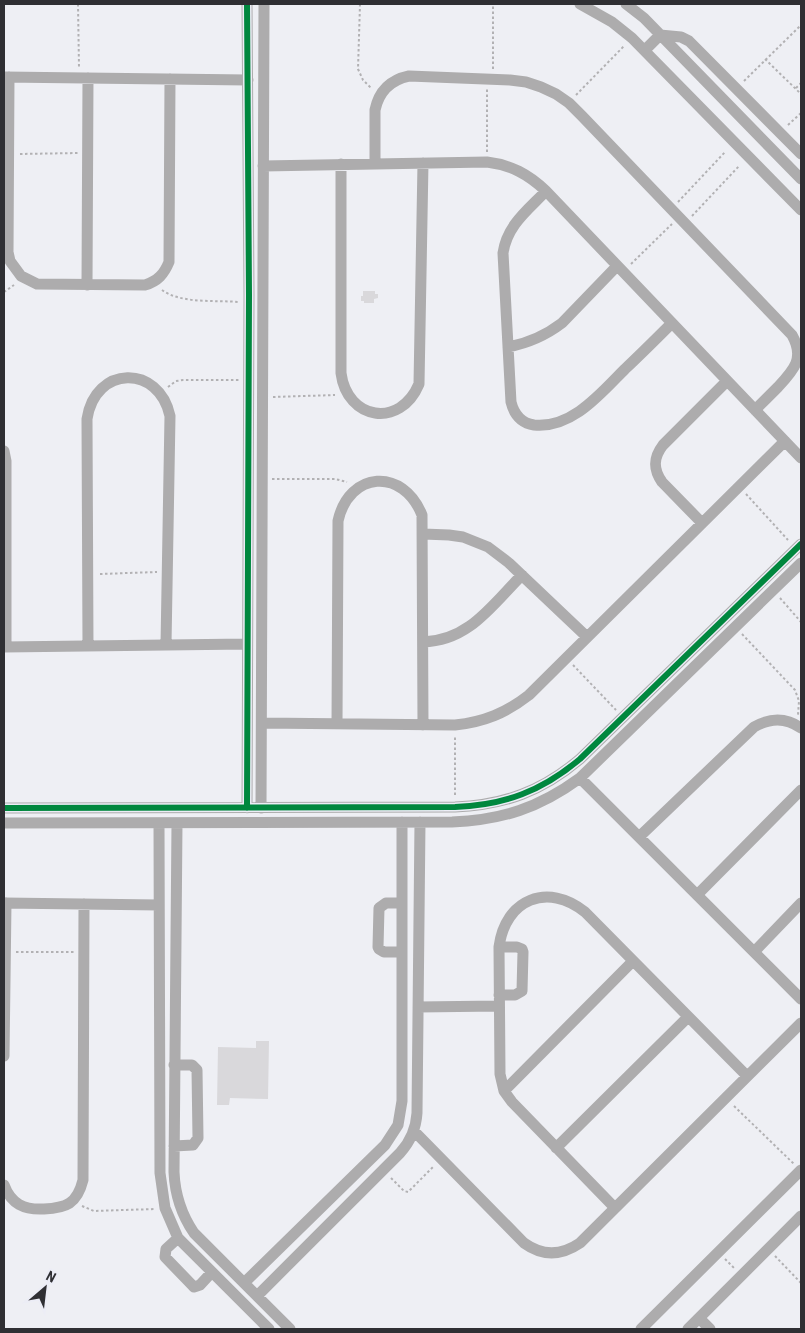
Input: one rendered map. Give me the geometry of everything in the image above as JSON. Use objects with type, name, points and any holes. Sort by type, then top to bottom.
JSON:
[{"type":"street","points":[[247,4],[249,299],[247,808]]},
{"type":"street","points":[[262,808],[264,4]]},
{"type":"street","points":[[580,4],[612,22],[645,50],[801,210]]},
{"type":"street","points":[[626,4],[644,18],[801,179]]},
{"type":"street","points":[[645,50],[660,35]]},
{"type":"street","points":[[660,35],[681,37],[689,41],[801,154]]},
{"type":"street","points":[[376,164],[375,110],[381,94],[393,82],[409,76],[526,82],[541,87],[569,103],[796,341],[799,357],[793,371],[755,410]]},
{"type":"street","points":[[170,79],[169,262],[160,277],[154,282],[145,285],[88,285],[37,284],[20,276],[10,261],[8,252],[9,154],[6,77],[83,78],[170,79],[248,80]]},
{"type":"street","points":[[83,78],[88,153],[88,285]]},
{"type":"street","points":[[263,166],[487,162],[519,170],[546,191],[801,458]]},
{"type":"street","points":[[341,164],[340,373],[347,395],[354,403],[364,410],[386,413],[397,410],[407,403],[419,384],[422,163]]},
{"type":"street","points":[[546,191],[511,228],[504,244],[503,253],[513,409],[522,421],[529,424],[547,424],[566,418],[584,408],[672,323]]},
{"type":"street","points":[[508,347],[531,341],[552,330],[620,269]]},
{"type":"street","points":[[249,299],[263,295]]},
{"type":"street","points":[[88,646],[87,418],[93,397],[101,388],[121,378],[133,378],[144,381],[154,387],[162,395],[170,416],[166,645]]},
{"type":"street","points":[[702,523],[662,482],[657,475],[655,459],[663,445],[728,381]]},
{"type":"street","points":[[262,723],[456,725],[487,719],[516,705],[529,695],[785,441]]},
{"type":"street","points":[[4,451],[6,461],[5,647],[248,644]]},
{"type":"street","points":[[337,724],[338,521],[341,508],[348,496],[370,482],[384,481],[397,484],[409,492],[417,502],[422,515],[423,725]]},
{"type":"street","points":[[248,501],[262,501]]},
{"type":"street","points":[[423,534],[449,535],[476,541],[499,554],[587,637]]},
{"type":"street","points":[[4,808],[455,807],[494,804],[513,799],[549,783],[580,760],[799,546]]},
{"type":"street","points":[[4,823],[420,822],[472,821],[510,814],[547,799],[580,778],[801,563]]},
{"type":"street","points":[[423,642],[446,640],[466,630],[522,575]]},
{"type":"street","points":[[639,837],[754,728],[763,722],[774,720],[784,720],[798,726]]},
{"type":"street","points":[[580,778],[801,999]]},
{"type":"street","points":[[697,895],[799,798]]},
{"type":"street","points":[[244,1283],[385,1145],[398,1125],[402,1101],[402,822]]},
{"type":"street","points":[[257,1296],[406,1146],[414,1131],[417,1113],[420,822]]},
{"type":"street","points":[[159,823],[160,1173],[165,1208],[178,1238],[269,1329]]},
{"type":"street","points":[[177,823],[174,1183],[183,1215],[194,1233],[290,1329]]},
{"type":"street","points":[[615,1208],[512,1102],[504,1091],[500,1074],[499,947],[500,934],[514,911],[524,903],[536,898],[550,897],[563,899],[575,904],[747,1076]]},
{"type":"street","points":[[402,904],[386,903],[378,908],[379,950],[384,952],[402,952]]},
{"type":"street","points":[[754,952],[801,903]]},
{"type":"street","points":[[4,1056],[5,904],[160,905]]},
{"type":"street","points":[[4,1185],[6,1192],[13,1200],[31,1210],[60,1208],[69,1204],[81,1190],[84,1180],[84,904]]},
{"type":"street","points":[[418,1007],[499,1001],[522,991],[522,949],[517,947],[499,947]]},
{"type":"street","points":[[504,1091],[633,961]]},
{"type":"street","points":[[556,1148],[688,1017]]},
{"type":"street","points":[[414,1131],[532,1249],[552,1254],[572,1249],[801,1023]]},
{"type":"street","points":[[174,1065],[192,1065],[196,1070],[198,1138],[193,1145],[174,1146]]},
{"type":"street","points":[[641,1329],[801,1170]]},
{"type":"street","points":[[688,1329],[801,1216]]},
{"type":"street","points":[[178,1238],[166,1249],[165,1258],[192,1285],[198,1286],[212,1272]]},
{"type":"street","points":[[699,1318],[710,1329]]},
{"type":"path","points":[[78,4],[83,78]]},
{"type":"path","points":[[360,4],[358,69],[363,80],[381,94]]},
{"type":"path","points":[[487,162],[493,4]]},
{"type":"path","points":[[736,88],[801,25]]},
{"type":"path","points":[[569,103],[632,38]]},
{"type":"path","points":[[765,59],[801,94]]},
{"type":"path","points":[[796,89],[801,83]]},
{"type":"path","points":[[780,132],[801,113]]},
{"type":"path","points":[[671,209],[735,142]]},
{"type":"path","points":[[9,154],[88,153]]},
{"type":"path","points":[[620,269],[682,220],[749,156]]},
{"type":"path","points":[[4,292],[14,285],[20,276]]},
{"type":"path","points":[[154,282],[168,295],[179,298],[249,299]]},
{"type":"path","points":[[162,395],[170,385],[183,380],[249,380]]},
{"type":"path","points":[[263,397],[347,395]]},
{"type":"path","points":[[262,479],[335,479],[343,480],[358,488]]},
{"type":"path","points":[[739,487],[799,546]]},
{"type":"path","points":[[88,574],[167,572]]},
{"type":"path","points":[[773,591],[801,622]]},
{"type":"path","points":[[736,627],[795,690],[799,701],[798,726]]},
{"type":"path","points":[[566,658],[623,717]]},
{"type":"path","points":[[455,807],[456,725]]},
{"type":"path","points":[[5,952],[84,952]]},
{"type":"path","points":[[726,1098],[801,1170]]},
{"type":"path","points":[[383,1170],[404,1191],[408,1192],[441,1159]]},
{"type":"path","points":[[76,1198],[86,1209],[94,1212],[165,1208]]},
{"type":"path","points":[[768,1249],[801,1282]]},
{"type":"path","points":[[718,1252],[741,1276]]},
{"type":"building","points":[[363,291],[375,291],[375,294],[378,294],[378,298],[374,299],[374,303],[364,303],[364,301],[361,301]]},
{"type":"building","points":[[256,1041],[269,1041],[268,1099],[230,1098],[229,1105],[217,1105],[218,1047],[256,1048]]},
{"type":"cycle path","points":[[247,4],[249,295],[247,808]]},
{"type":"cycle path","points":[[4,808],[455,807],[473,806],[507,799],[537,788],[580,759],[801,544]]}]
